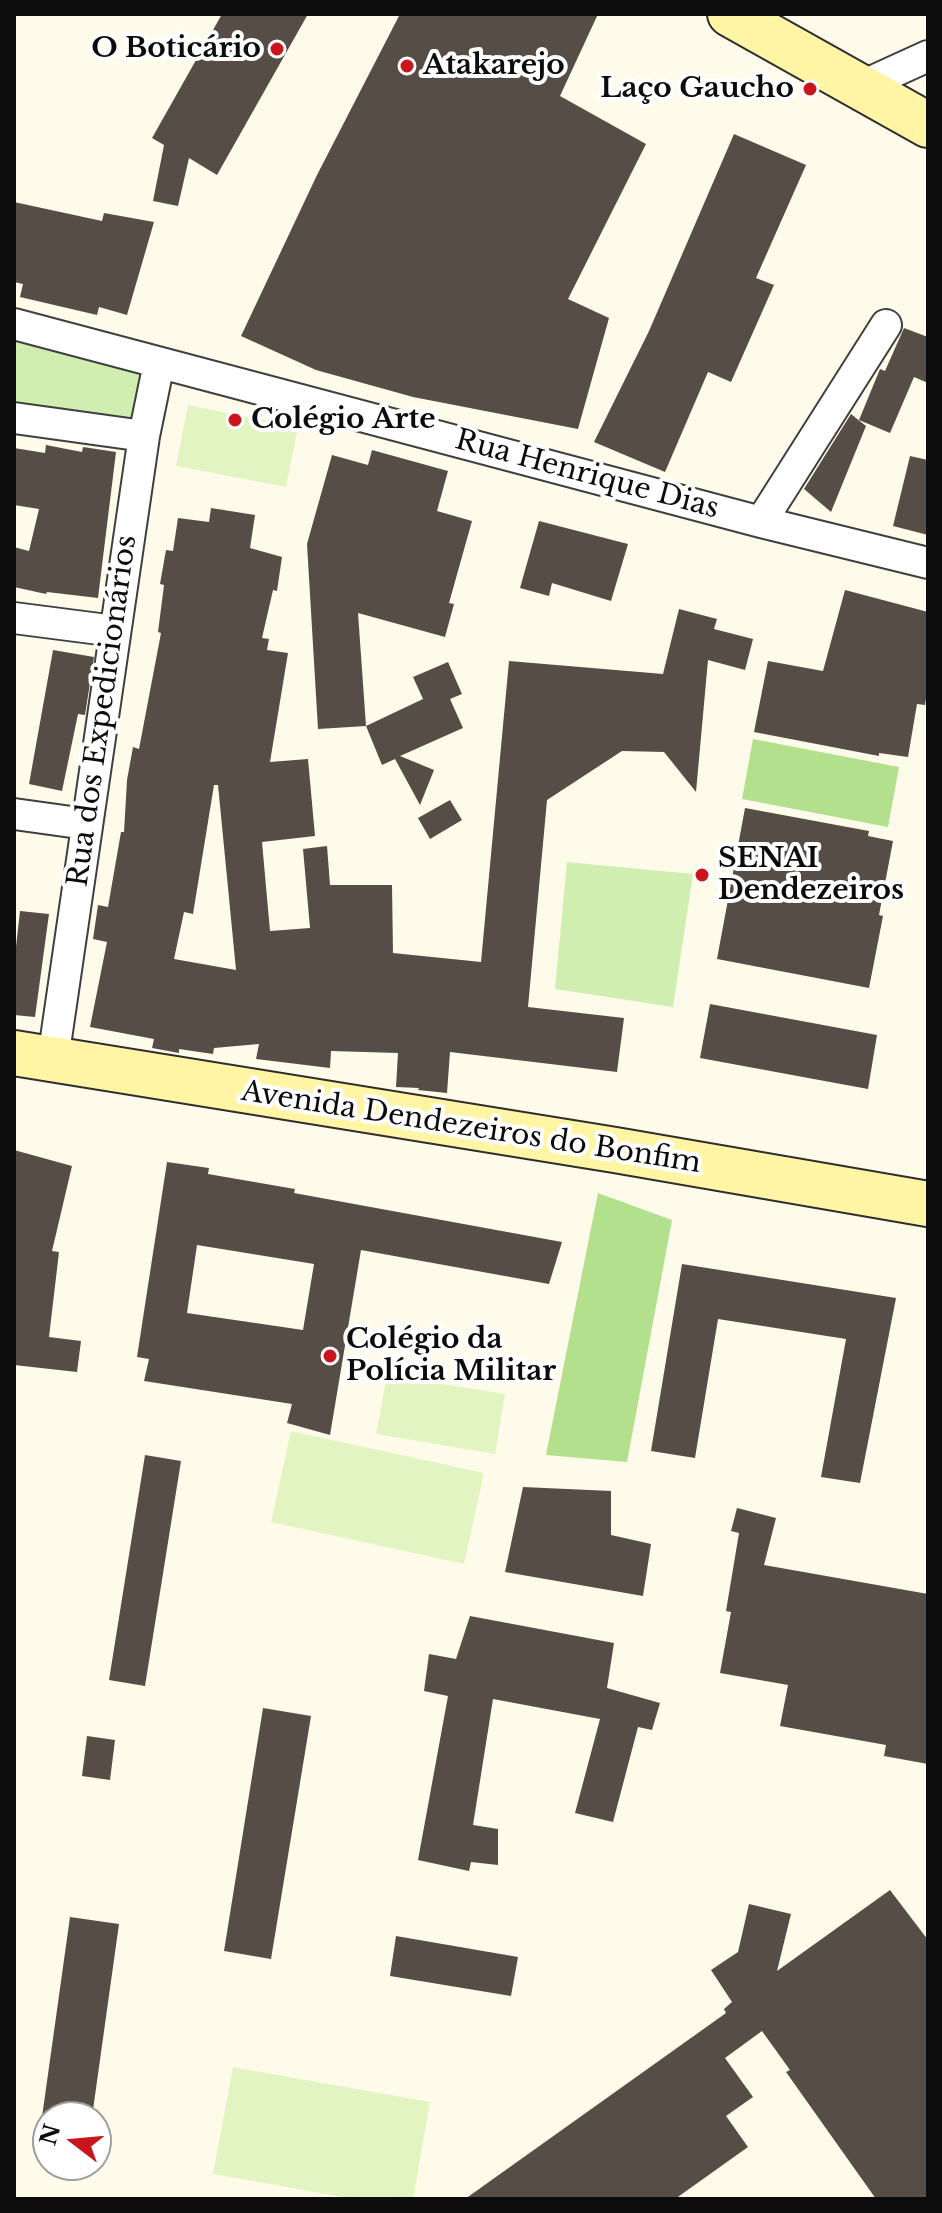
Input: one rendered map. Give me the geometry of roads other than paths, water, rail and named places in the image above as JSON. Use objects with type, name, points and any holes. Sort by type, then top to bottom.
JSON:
[{"type":"main road","points":[[730,14],[928,125]]},
{"type":"main road","name":"Avenida Dendezeiros do Bonfim","points":[[33,1056],[928,1204]]},
{"type":"street","points":[[860,87],[928,56]]},
{"type":"street","name":"Rua Henrique Dias","points":[[14,324],[761,522],[928,563]]},
{"type":"street","points":[[761,522],[886,325]]},
{"type":"street","name":"Rua dos Expedicionários","points":[[33,1056],[86,824],[144,436],[159,363]]},
{"type":"street","points":[[14,418],[144,436]]},
{"type":"street","points":[[14,618],[115,631]]},
{"type":"street","points":[[14,814],[86,824]]},
{"type":"place","name":"O Boticário","points":[[277,49]]},
{"type":"place","name":"Atakarejo","points":[[407,66]]},
{"type":"place","name":"Laço Gaucho","points":[[810,89]]},
{"type":"place","name":"Colégio Arte","points":[[235,420]]},
{"type":"place","name":"SENAI Dendezeiros","points":[[702,875]]},
{"type":"place","name":"Colégio da Polícia Militar","points":[[330,1356]]}]
